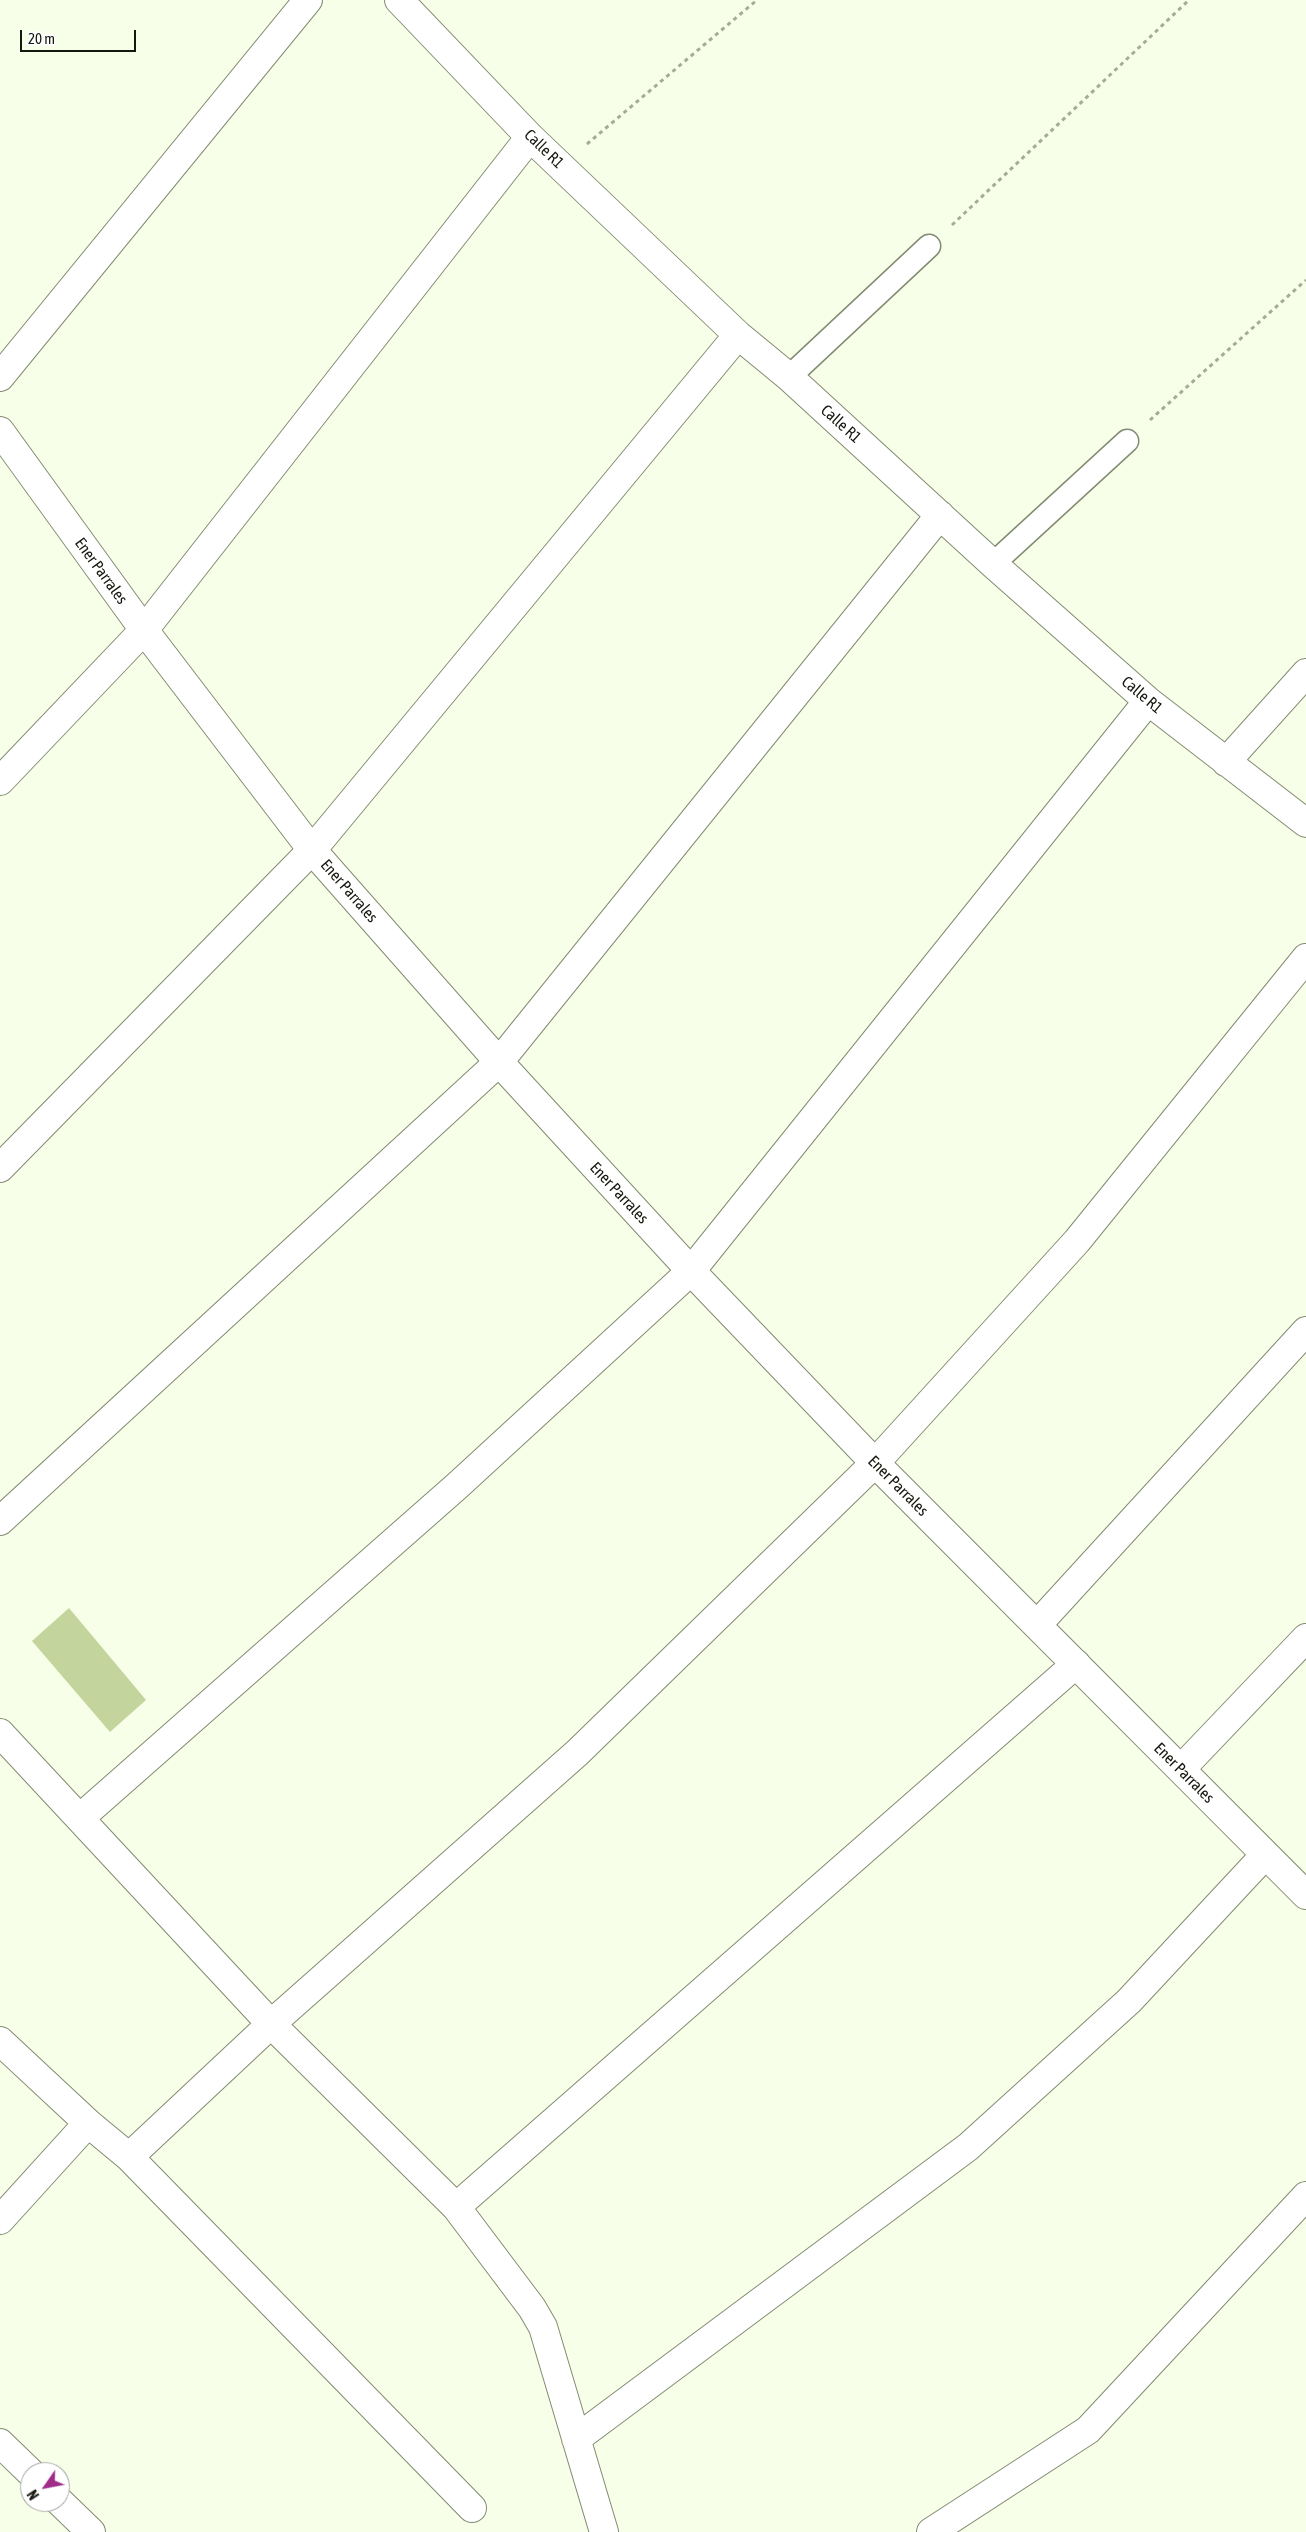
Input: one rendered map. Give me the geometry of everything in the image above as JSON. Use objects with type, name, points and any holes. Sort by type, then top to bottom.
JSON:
[{"type":"street","points":[[0,377],[308,0]]},
{"type":"street","name":"Calle R1","points":[[399,0],[530,137],[738,335],[789,377],[993,564],[1148,701],[1306,823]]},
{"type":"street","points":[[0,781],[144,630],[530,137]]},
{"type":"street","points":[[0,1168],[312,850],[738,335]]},
{"type":"street","name":"Ener Parrales","points":[[0,431],[144,630],[312,850],[499,1062],[692,1271],[875,1464],[1306,1895]]},
{"type":"street","points":[[0,1521],[499,1062],[940,515]]},
{"type":"street","points":[[1226,762],[1306,672]]},
{"type":"street","points":[[80,1818],[456,1486],[692,1271],[1148,701]]},
{"type":"street","points":[[129,2157],[271,2024],[577,1753],[875,1464],[1078,1241],[1306,958]]},
{"type":"street","points":[[1037,1625],[1306,1331]]},
{"type":"street","points":[[1181,1769],[1306,1638]]},
{"type":"street","points":[[456,2207],[1076,1664]]},
{"type":"street","points":[[0,1733],[271,2024],[456,2207],[532,2308],[543,2326],[604,2532]]},
{"type":"street","points":[[576,2438],[968,2147],[1129,2001],[1265,1855]]},
{"type":"street","points":[[0,2041],[88,2123],[129,2157],[472,2508]]},
{"type":"street","points":[[0,2220],[88,2123]]},
{"type":"street","points":[[930,2532],[1088,2430],[1306,2196]]},
{"type":"street","points":[[0,2443],[20,2462]]},
{"type":"street","points":[[70,2512],[91,2532]]},
{"type":"lane","points":[[789,377],[930,246]]},
{"type":"lane","points":[[993,564],[1127,441]]},
{"type":"path","points":[[562,166],[757,0]]},
{"type":"path","points":[[930,246],[1189,0]]},
{"type":"path","points":[[1127,441],[1306,280]]},
{"type":"green space","points":[[69,1608],[146,1700],[110,1732],[32,1641]]}]
